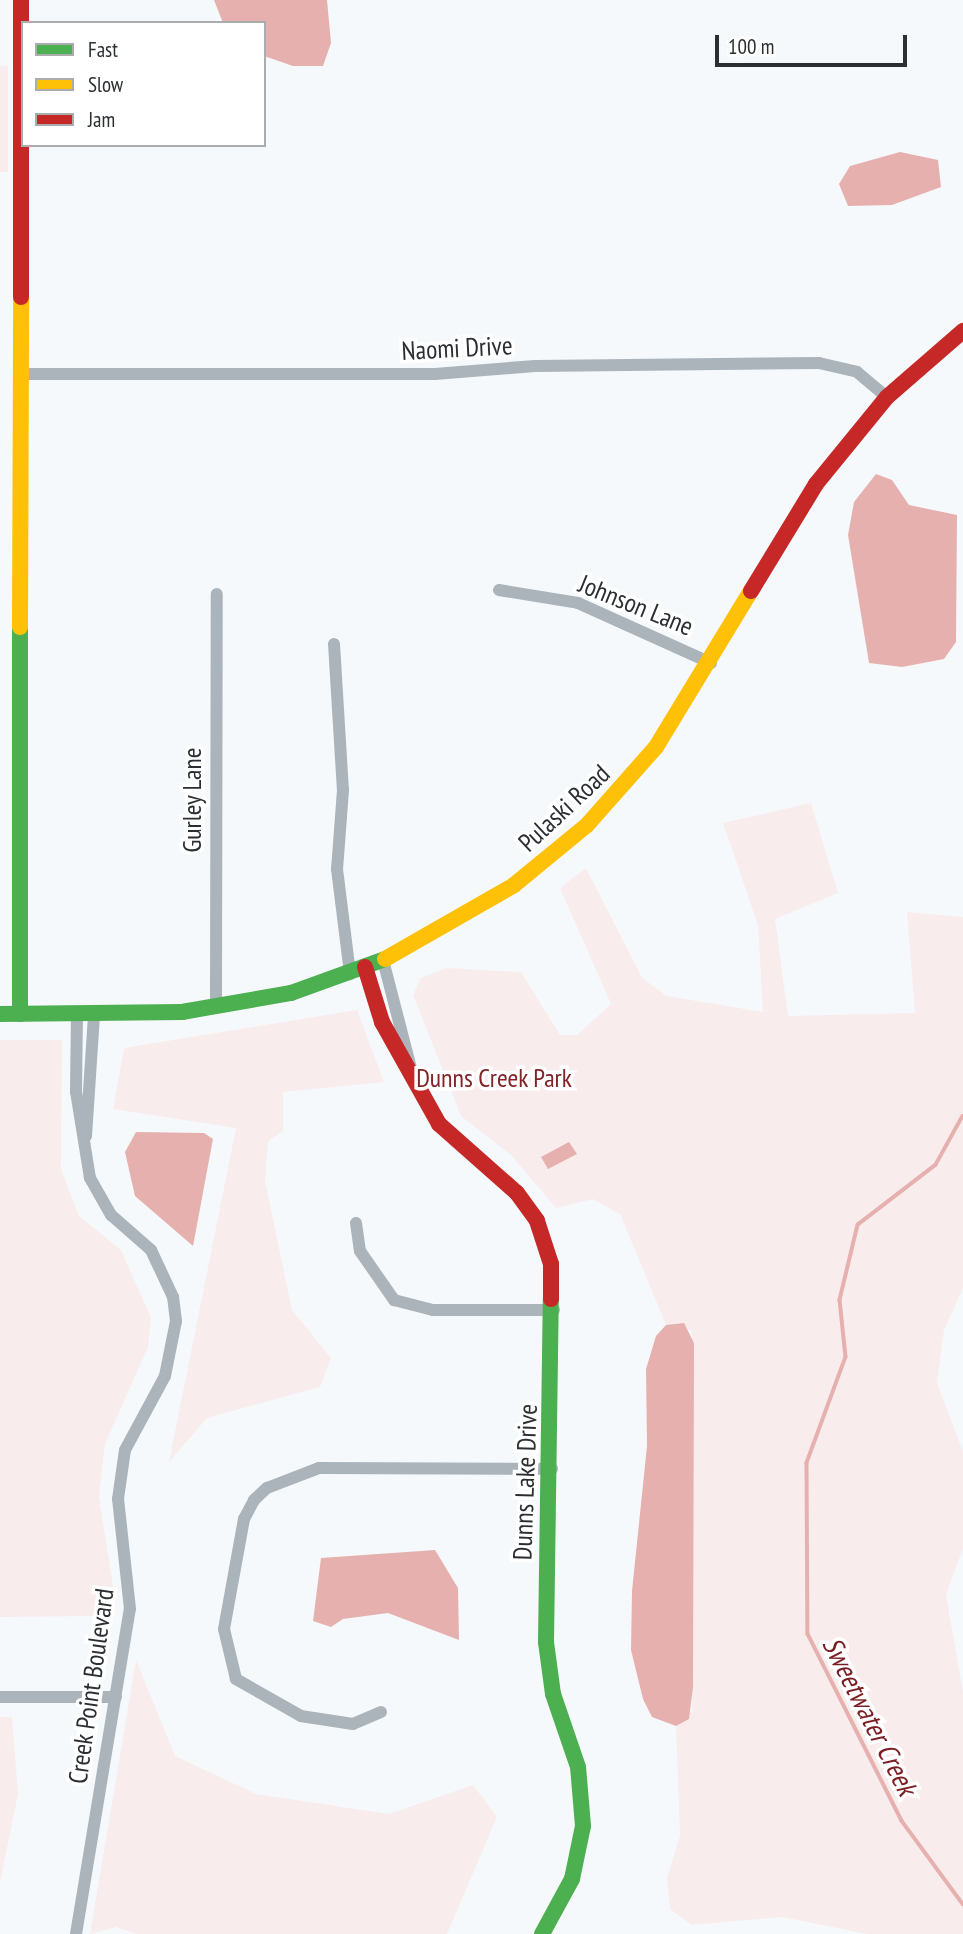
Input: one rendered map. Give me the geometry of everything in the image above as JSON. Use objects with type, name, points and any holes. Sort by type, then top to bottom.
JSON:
[{"type":"street","points":[[20,1014],[21,0]]},
{"type":"street","name":"Pulaski Road","points":[[0,1014],[94,1014],[216,1007],[350,974],[469,917],[563,847],[656,747],[711,663],[816,484],[887,397],[963,331]]},
{"type":"street","name":"Naomi Drive","points":[[20,374],[435,374],[557,366],[819,363],[857,372],[887,397]]},
{"type":"street","name":"Johnson Lane","points":[[499,590],[578,603],[711,663]]},
{"type":"street","name":"Gurley Lane","points":[[216,1007],[217,594]]},
{"type":"street","points":[[334,644],[343,790],[337,869],[350,974]]},
{"type":"street","points":[[383,960],[411,1068]]},
{"type":"street","name":"Dunns Lake Drive","points":[[365,967],[382,1022],[411,1068],[439,1124],[517,1193],[537,1221],[551,1264],[554,1310],[548,1670],[578,1767],[583,1826],[572,1879],[542,1934]]},
{"type":"street","name":"Creek Point Boulevard","points":[[76,1934],[130,1609],[118,1499],[125,1450],[165,1376],[176,1321],[164,1273],[151,1250],[97,1196],[83,1150],[77,1014]]},
{"type":"street","name":"Creek Point Boulevard","points":[[83,1150],[94,1090],[94,1014]]},
{"type":"street","points":[[356,1223],[360,1251],[394,1300],[433,1310],[554,1310]]},
{"type":"street","points":[[382,1712],[353,1724],[301,1716],[236,1679],[223,1629],[244,1519],[254,1500],[267,1488],[319,1468],[552,1469]]},
{"type":"street","points":[[0,1697],[116,1697]]},
{"type":"green space","points":[[0,66],[8,66],[8,172],[0,172]]},
{"type":"green space","name":"Dunns Creek Park","points":[[811,803],[838,893],[775,919],[788,1016],[915,1013],[907,912],[963,917],[963,1288],[944,1330],[937,1383],[963,1452],[963,1548],[946,1595],[963,1692],[963,1934],[867,1934],[782,1917],[692,1925],[670,1909],[667,1878],[680,1836],[676,1726],[692,1711],[692,1330],[666,1325],[620,1214],[593,1199],[556,1208],[512,1156],[461,1116],[413,995],[421,978],[446,968],[521,972],[560,1035],[577,1035],[611,1004],[560,888],[586,868],[642,978],[667,996],[763,1012],[758,925],[723,823]]},
{"type":"green space","points":[[357,1010],[384,1082],[283,1092],[283,1131],[268,1141],[265,1181],[292,1310],[331,1358],[320,1387],[207,1418],[169,1462],[236,1128],[113,1109],[124,1048]]},
{"type":"green space","points":[[0,1040],[62,1040],[61,1169],[79,1216],[121,1250],[151,1318],[148,1347],[105,1444],[99,1497],[113,1586],[100,1616],[0,1617]]},
{"type":"green space","points":[[136,1660],[175,1756],[256,1794],[389,1814],[473,1785],[497,1817],[447,1934],[136,1934],[116,1927],[90,1934]]},
{"type":"green space","points":[[0,1717],[12,1717],[18,1794],[0,1883]]},
{"type":"shaded area","points":[[214,0],[327,0],[331,43],[323,66],[293,66],[266,57],[266,21],[222,21]]},
{"type":"shaded area","points":[[900,152],[938,160],[941,187],[892,205],[848,206],[839,184],[850,166]]},
{"type":"shaded area","points":[[876,474],[892,480],[909,505],[957,515],[956,642],[944,659],[902,667],[869,663],[848,535],[854,502]]},
{"type":"shaded area","points":[[136,1132],[204,1133],[213,1139],[193,1246],[135,1196],[125,1152]]},
{"type":"shaded area","points":[[569,1142],[577,1154],[548,1169],[541,1157]]},
{"type":"shaded area","points":[[684,1323],[694,1343],[693,1687],[689,1719],[676,1726],[652,1717],[643,1699],[631,1650],[632,1591],[647,1446],[646,1369],[656,1336],[666,1325]]},
{"type":"shaded area","points":[[435,1550],[458,1588],[459,1640],[388,1613],[343,1619],[331,1627],[313,1621],[321,1558]]},
{"type":"waterway","name":"Sweetwater Creek","points":[[963,1116],[936,1165],[858,1225],[840,1300],[846,1357],[807,1463],[808,1634],[902,1821],[963,1904]]},
{"type":"traffic: fast","points":[[20,627],[20,1014]]},
{"type":"traffic: fast","points":[[0,1014],[182,1012],[291,993],[385,959]]},
{"type":"traffic: fast","points":[[542,1934],[572,1879],[583,1826],[578,1767],[553,1694],[546,1642],[551,1299]]},
{"type":"traffic: slow","points":[[20,627],[21,297]]},
{"type":"traffic: slow","points":[[385,959],[514,885],[587,825],[656,747],[751,591]]},
{"type":"traffic: jam","points":[[21,0],[21,297]]},
{"type":"traffic: jam","points":[[751,591],[816,484],[887,397],[963,331]]},
{"type":"traffic: jam","points":[[365,967],[382,1022],[439,1124],[517,1193],[537,1221],[551,1264],[551,1299]]}]
